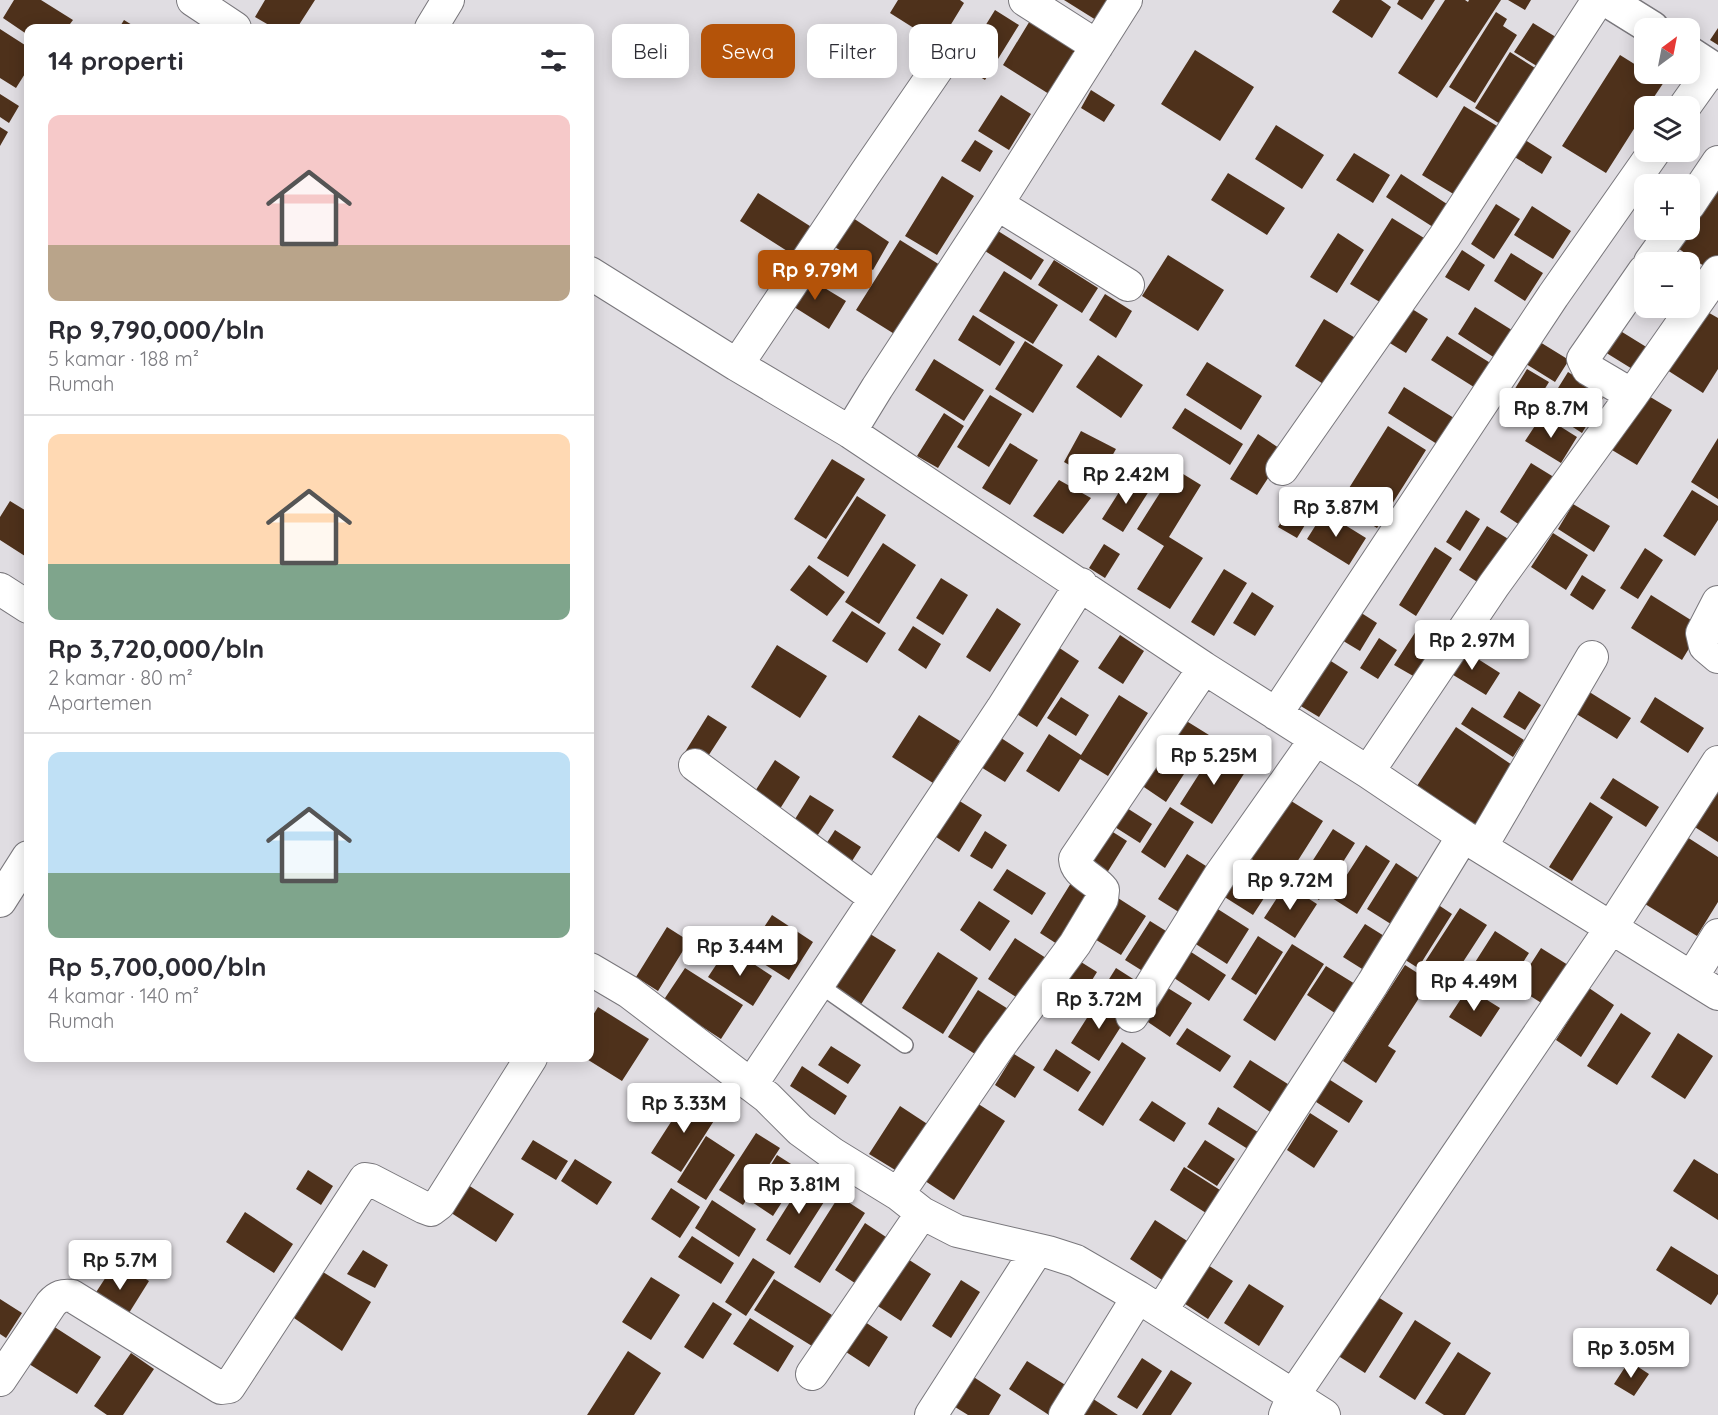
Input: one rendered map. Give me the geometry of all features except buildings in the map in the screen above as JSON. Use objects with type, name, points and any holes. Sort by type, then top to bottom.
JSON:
[{"type":"street","points":[[193,0],[230,20]]},
{"type":"street","points":[[433,24],[448,0]]},
{"type":"street","points":[[1025,0],[1097,46]]},
{"type":"street","points":[[850,432],[998,204],[1126,0]]},
{"type":"street","points":[[1282,469],[1445,236],[1615,2],[1638,18]]},
{"type":"street","points":[[1690,96],[1706,64]]},
{"type":"street","points":[[738,365],[931,78]]},
{"type":"street","points":[[1276,714],[1553,296],[1647,162]]},
{"type":"street","points":[[1700,189],[1718,162]]},
{"type":"street","points":[[998,204],[1128,285]]},
{"type":"street","points":[[1368,772],[1494,585],[1718,272]]},
{"type":"street","points":[[594,275],[850,432],[1315,740],[1718,994]]},
{"type":"street","points":[[1632,395],[1588,369],[1583,359],[1634,285]]},
{"type":"street","points":[[751,1085],[1002,710],[1081,584]]},
{"type":"street","points":[[0,589],[24,604]]},
{"type":"street","points":[[1718,602],[1702,633],[1705,646],[1718,657]]},
{"type":"street","points":[[1065,1415],[1149,1304],[1472,841],[1592,657]]},
{"type":"street","points":[[812,1374],[998,1048],[1075,945],[1102,899],[1103,890],[1084,875],[1076,865],[1075,859],[1204,668]]},
{"type":"street","points":[[1132,1016],[1226,866],[1315,740]]},
{"type":"street","points":[[1289,1405],[1611,928],[1718,762]]},
{"type":"street","points":[[694,765],[875,898]]},
{"type":"street","points":[[0,901],[24,863]]},
{"type":"street","points":[[1692,977],[1718,935]]},
{"type":"street","points":[[594,971],[629,992],[767,1097],[800,1130],[833,1155],[910,1203],[957,1231],[1076,1262],[1149,1304],[1289,1405],[1324,1415]]},
{"type":"street","points":[[0,1380],[51,1304],[63,1295],[72,1296],[221,1388],[229,1387],[365,1179],[423,1207],[434,1209],[528,1062]]},
{"type":"street","points":[[931,1415],[1037,1250]]},
{"type":"lane","points":[[818,984],[905,1045]]}]
